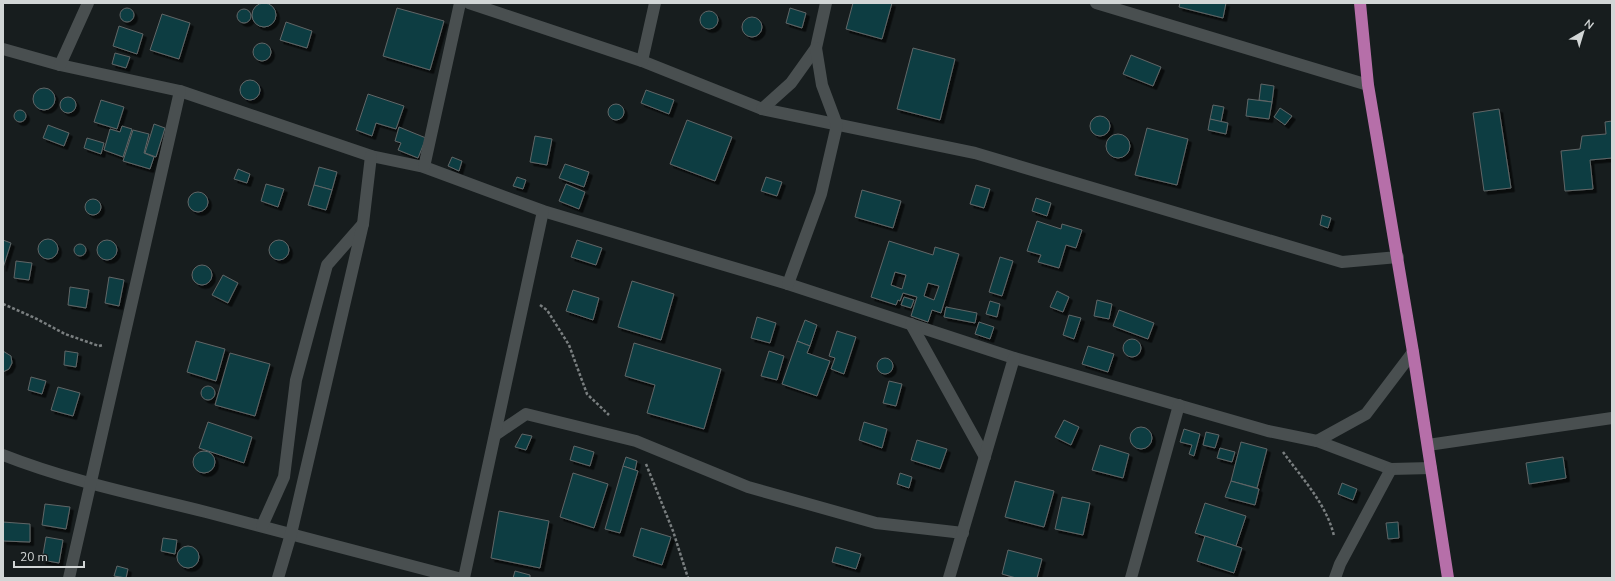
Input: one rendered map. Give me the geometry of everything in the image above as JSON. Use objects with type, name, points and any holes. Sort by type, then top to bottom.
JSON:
[{"type":"highway","points":[[1360,3],[1368,85],[1398,257],[1448,578]]},
{"type":"street","points":[[60,65],[88,3]]},
{"type":"street","points":[[424,167],[460,3]]},
{"type":"street","points":[[469,3],[642,61],[762,109],[975,153],[1342,262],[1398,257]]},
{"type":"street","points":[[642,61],[655,3]]},
{"type":"street","points":[[788,284],[821,194],[837,125],[822,85],[816,48],[826,3]]},
{"type":"street","points":[[1096,3],[1368,85]]},
{"type":"street","points":[[762,109],[791,83],[816,48]]},
{"type":"street","points":[[3,49],[60,65],[180,91],[371,156],[424,167],[543,211],[788,284],[1014,358],[1268,431],[1317,441],[1390,469],[1431,468]]},
{"type":"street","points":[[69,578],[180,91]]},
{"type":"street","points":[[278,578],[291,534],[363,224],[371,156]]},
{"type":"street","points":[[464,578],[543,211]]},
{"type":"street","points":[[262,526],[284,477],[296,380],[327,265],[363,224]]},
{"type":"street","points":[[911,324],[985,456]]},
{"type":"street","points":[[1317,441],[1366,414],[1413,352]]},
{"type":"street","points":[[949,578],[1014,358]]},
{"type":"street","points":[[1131,578],[1179,405]]},
{"type":"street","points":[[495,435],[526,414],[636,441],[748,487],[869,521],[963,533]]},
{"type":"street","points":[[1428,445],[1612,418]]},
{"type":"street","points":[[3,455],[24,464],[91,484],[262,526],[458,578]]},
{"type":"street","points":[[1335,578],[1340,564],[1390,469]]},
{"type":"path","points":[[3,304],[35,318],[65,334],[99,346],[123,342]]},
{"type":"path","points":[[1268,431],[1314,493],[1331,526],[1340,564]]},
{"type":"building","points":[[264,3],[272,7],[276,15],[272,23],[264,27],[256,23],[252,15],[256,7]]},
{"type":"building","points":[[853,3],[892,3],[882,39],[846,29]]},
{"type":"building","points":[[1180,3],[1226,3],[1223,18],[1179,7]]},
{"type":"building","points":[[124,8],[130,8],[134,12],[134,18],[130,22],[124,22],[120,18],[120,12]]},
{"type":"building","points":[[397,8],[444,21],[430,70],[383,56]]},
{"type":"building","points":[[790,8],[806,13],[802,28],[786,23]]},
{"type":"building","points":[[244,9],[249,11],[251,16],[249,21],[244,23],[239,21],[237,16],[239,11]]},
{"type":"building","points":[[709,11],[715,14],[718,20],[715,26],[709,29],[703,26],[700,20],[703,14]]},
{"type":"building","points":[[162,14],[190,23],[179,59],[150,50]]},
{"type":"building","points":[[748,17],[756,17],[762,23],[762,31],[756,37],[748,37],[742,31],[742,23]]},
{"type":"building","points":[[286,22],[312,31],[307,48],[280,40]]},
{"type":"building","points":[[119,26],[143,34],[137,54],[113,46]]},
{"type":"building","points":[[262,43],[268,46],[271,52],[268,58],[262,61],[256,58],[253,52],[256,46]]},
{"type":"building","points":[[913,48],[955,59],[940,120],[897,109]]},
{"type":"building","points":[[115,53],[130,57],[126,68],[112,64]]},
{"type":"building","points":[[1131,55],[1161,67],[1153,86],[1123,74]]},
{"type":"building","points":[[250,80],[257,83],[260,90],[257,97],[250,100],[243,97],[240,90],[243,83]]},
{"type":"building","points":[[1261,84],[1274,86],[1272,102],[1259,100]]},
{"type":"building","points":[[44,88],[52,91],[55,99],[52,107],[44,110],[36,107],[33,99],[36,91]]},
{"type":"building","points":[[646,90],[674,100],[669,114],[641,103]]},
{"type":"building","points":[[368,94],[404,106],[396,129],[376,123],[372,136],[356,130]]},
{"type":"building","points":[[65,97],[71,97],[76,102],[74,111],[71,113],[65,113],[60,108],[60,102]]},
{"type":"building","points":[[1248,99],[1272,102],[1269,119],[1246,116]]},
{"type":"building","points":[[101,100],[124,107],[117,129],[94,122]]},
{"type":"building","points":[[616,104],[622,106],[624,112],[622,118],[616,120],[610,118],[608,112],[610,106]]},
{"type":"building","points":[[1213,105],[1224,107],[1221,122],[1210,119]]},
{"type":"building","points":[[1280,108],[1292,116],[1285,125],[1274,117]]},
{"type":"building","points":[[1499,109],[1511,188],[1484,191],[1473,113]]},
{"type":"building","points":[[20,110],[24,112],[26,116],[24,120],[20,122],[16,120],[14,116],[16,112]]},
{"type":"building","points":[[1100,116],[1107,119],[1110,126],[1107,133],[1100,136],[1093,133],[1090,126],[1093,119]]},
{"type":"building","points":[[1210,119],[1228,123],[1226,134],[1208,130]]},
{"type":"building","points":[[687,120],[732,137],[715,181],[670,164]]},
{"type":"building","points":[[1612,121],[1612,158],[1590,160],[1593,189],[1565,191],[1561,151],[1580,149],[1582,136],[1606,134],[1605,122]]},
{"type":"building","points":[[154,124],[165,128],[156,157],[145,153]]},
{"type":"building","points":[[48,125],[69,133],[64,146],[43,138]]},
{"type":"building","points":[[122,126],[132,129],[123,157],[104,150],[110,129],[120,132]]},
{"type":"building","points":[[399,127],[426,138],[418,158],[398,150],[401,143],[395,141]]},
{"type":"building","points":[[1147,128],[1188,139],[1177,185],[1135,175]]},
{"type":"building","points":[[133,130],[149,134],[144,153],[154,157],[150,169],[123,161]]},
{"type":"building","points":[[1118,134],[1123,135],[1129,141],[1129,151],[1123,157],[1118,158],[1113,157],[1107,151],[1106,146],[1107,141],[1113,135]]},
{"type":"building","points":[[535,136],[552,139],[547,165],[530,162]]},
{"type":"building","points":[[87,138],[104,143],[101,154],[84,148]]},
{"type":"building","points":[[452,157],[462,161],[459,171],[448,166]]},
{"type":"building","points":[[565,164],[589,172],[584,187],[559,178]]},
{"type":"building","points":[[319,167],[337,172],[332,190],[314,185]]},
{"type":"building","points":[[238,169],[250,174],[247,183],[234,179]]},
{"type":"building","points":[[517,177],[526,180],[523,189],[513,186]]},
{"type":"building","points":[[766,177],[782,182],[777,196],[761,191]]},
{"type":"building","points":[[266,184],[284,189],[278,207],[261,201]]},
{"type":"building","points":[[566,184],[585,192],[579,209],[559,201]]},
{"type":"building","points":[[314,185],[332,190],[326,210],[308,205]]},
{"type":"building","points":[[976,185],[990,189],[984,208],[970,204]]},
{"type":"building","points":[[862,190],[901,201],[893,228],[855,217]]},
{"type":"building","points":[[198,192],[205,195],[208,202],[205,209],[198,212],[191,209],[188,202],[191,195]]},
{"type":"building","points":[[1036,198],[1051,203],[1047,216],[1032,211]]},
{"type":"building","points":[[90,199],[96,199],[101,204],[99,213],[96,215],[90,215],[85,210],[85,204]]},
{"type":"building","points":[[1322,215],[1331,218],[1328,228],[1320,225]]},
{"type":"building","points":[[1037,221],[1061,229],[1062,224],[1082,230],[1076,248],[1066,245],[1059,268],[1038,262],[1041,255],[1027,251]]},
{"type":"building","points":[[48,239],[55,242],[58,249],[55,256],[48,259],[41,256],[38,249],[41,242]]},
{"type":"building","points":[[3,240],[11,243],[3,268]]},
{"type":"building","points":[[107,240],[114,243],[117,250],[114,257],[107,260],[100,257],[97,250],[100,243]]},
{"type":"building","points":[[279,240],[286,243],[289,250],[286,257],[279,260],[272,257],[269,250],[272,243]]},
{"type":"building","points":[[577,240],[602,248],[596,265],[571,257]]},
{"type":"building","points":[[889,241],[933,255],[935,247],[959,254],[941,313],[932,310],[928,322],[911,316],[917,297],[903,293],[900,301],[898,300],[896,305],[871,297]],"holes":[[[895,272],[906,275],[902,289],[891,285]],[[928,283],[939,286],[934,300],[924,296]]]},
{"type":"building","points":[[78,244],[82,244],[86,250],[82,256],[78,256],[74,252],[74,248]]},
{"type":"building","points":[[1000,257],[1013,261],[1002,296],[989,292]]},
{"type":"building","points":[[16,261],[32,263],[29,280],[14,278]]},
{"type":"building","points":[[202,265],[209,268],[212,275],[209,282],[202,285],[195,282],[192,275],[195,268]]},
{"type":"building","points":[[223,275],[238,283],[228,303],[212,295]]},
{"type":"building","points":[[109,277],[124,280],[119,306],[105,303]]},
{"type":"building","points":[[632,281],[674,294],[661,340],[618,327]]},
{"type":"building","points":[[70,287],[89,290],[86,308],[68,305]]},
{"type":"building","points":[[573,290],[599,298],[593,320],[566,311]]},
{"type":"building","points":[[1057,291],[1069,297],[1063,312],[1050,307]]},
{"type":"building","points":[[904,297],[914,300],[911,308],[901,305]]},
{"type":"building","points":[[1097,300],[1112,304],[1109,319],[1094,316]]},
{"type":"building","points":[[990,301],[1000,304],[997,317],[986,314]]},
{"type":"building","points":[[946,307],[977,313],[975,323],[944,317]]},
{"type":"building","points":[[1119,310],[1154,323],[1148,339],[1113,326]]},
{"type":"building","points":[[1069,315],[1081,318],[1074,339],[1063,335]]},
{"type":"building","points":[[757,317],[776,323],[770,343],[751,338]]},
{"type":"building","points":[[805,320],[817,325],[810,346],[797,341]]},
{"type":"building","points":[[979,322],[994,327],[990,339],[975,334]]},
{"type":"building","points":[[837,331],[856,337],[844,374],[831,369],[835,358],[829,356]]},
{"type":"building","points":[[1132,339],[1138,342],[1141,348],[1138,354],[1132,357],[1126,354],[1123,348],[1126,342]]},
{"type":"building","points":[[196,341],[225,349],[216,381],[187,372]]},
{"type":"building","points":[[797,341],[810,346],[807,353],[830,361],[817,396],[782,384]]},
{"type":"building","points":[[634,343],[721,369],[704,429],[647,413],[655,385],[625,376]]},
{"type":"building","points":[[1088,346],[1114,354],[1108,372],[1082,364]]},
{"type":"building","points":[[3,351],[11,356],[12,363],[9,369],[3,372]]},
{"type":"building","points":[[65,351],[78,353],[76,367],[64,365]]},
{"type":"building","points":[[769,351],[784,356],[777,380],[761,376]]},
{"type":"building","points":[[230,353],[270,364],[255,416],[215,405]]},
{"type":"building","points":[[882,358],[888,358],[893,363],[891,372],[888,374],[882,374],[877,369],[877,363]]},
{"type":"building","points":[[31,377],[46,381],[42,394],[28,390]]},
{"type":"building","points":[[889,381],[902,384],[896,406],[883,403]]},
{"type":"building","points":[[205,386],[211,386],[215,390],[215,396],[211,400],[205,400],[201,396],[201,390]]},
{"type":"building","points":[[58,387],[80,393],[73,416],[51,410]]},
{"type":"building","points":[[1064,420],[1079,427],[1071,445],[1055,437]]},
{"type":"building","points":[[208,422],[252,437],[244,463],[199,448]]},
{"type":"building","points":[[864,422],[887,429],[882,448],[859,440]]},
{"type":"building","points":[[1141,427],[1149,430],[1152,438],[1149,446],[1141,449],[1133,446],[1130,438],[1133,430]]},
{"type":"building","points":[[1184,429],[1200,434],[1194,456],[1189,454],[1192,445],[1180,442]]},
{"type":"building","points":[[1206,432],[1219,435],[1215,448],[1203,445]]},
{"type":"building","points":[[522,434],[532,436],[526,450],[515,447]]},
{"type":"building","points":[[917,440],[947,449],[940,469],[911,460]]},
{"type":"building","points":[[1241,442],[1267,449],[1257,488],[1231,481]]},
{"type":"building","points":[[1100,445],[1129,454],[1123,478],[1092,470]]},
{"type":"building","points":[[574,446],[594,452],[590,466],[570,460]]},
{"type":"building","points":[[1220,448],[1235,452],[1232,462],[1217,458]]},
{"type":"building","points":[[204,451],[212,454],[215,462],[212,470],[204,473],[196,470],[193,462],[196,454]]},
{"type":"building","points":[[626,457],[637,461],[635,470],[623,466]]},
{"type":"building","points":[[1563,457],[1566,478],[1529,484],[1526,463]]},
{"type":"building","points":[[623,466],[638,471],[620,533],[605,529]]},
{"type":"building","points":[[573,473],[608,484],[594,528],[560,517]]},
{"type":"building","points":[[900,473],[912,477],[909,488],[897,484]]},
{"type":"building","points":[[1015,481],[1054,491],[1044,527],[1005,517]]},
{"type":"building","points":[[1231,481],[1259,489],[1255,505],[1225,497]]},
{"type":"building","points":[[1342,483],[1357,489],[1353,500],[1338,494]]},
{"type":"building","points":[[1062,497],[1090,503],[1083,535],[1055,529]]},
{"type":"building","points":[[1205,503],[1246,516],[1236,546],[1195,533]]},
{"type":"building","points":[[45,504],[70,507],[66,529],[42,525]]},
{"type":"building","points":[[499,511],[549,521],[540,568],[491,558]]},
{"type":"building","points":[[3,522],[30,524],[30,542],[3,541]]},
{"type":"building","points":[[1398,522],[1399,538],[1388,539],[1386,523]]},
{"type":"building","points":[[641,528],[671,537],[662,565],[633,556]]},
{"type":"building","points":[[1205,536],[1242,548],[1234,573],[1197,561]]},
{"type":"building","points":[[46,537],[63,540],[59,563],[42,560]]},
{"type":"building","points":[[163,538],[177,540],[175,554],[161,551]]},
{"type":"building","points":[[188,546],[196,549],[199,557],[196,565],[188,568],[180,565],[177,557],[180,549]]},
{"type":"building","points":[[836,547],[861,554],[856,569],[832,562]]},
{"type":"building","points":[[1008,550],[1042,559],[1037,578],[1016,578],[1002,574]]},
{"type":"building","points":[[117,566],[128,569],[126,578],[114,576]]},
{"type":"building","points":[[515,571],[530,575],[530,578],[513,578]]}]
